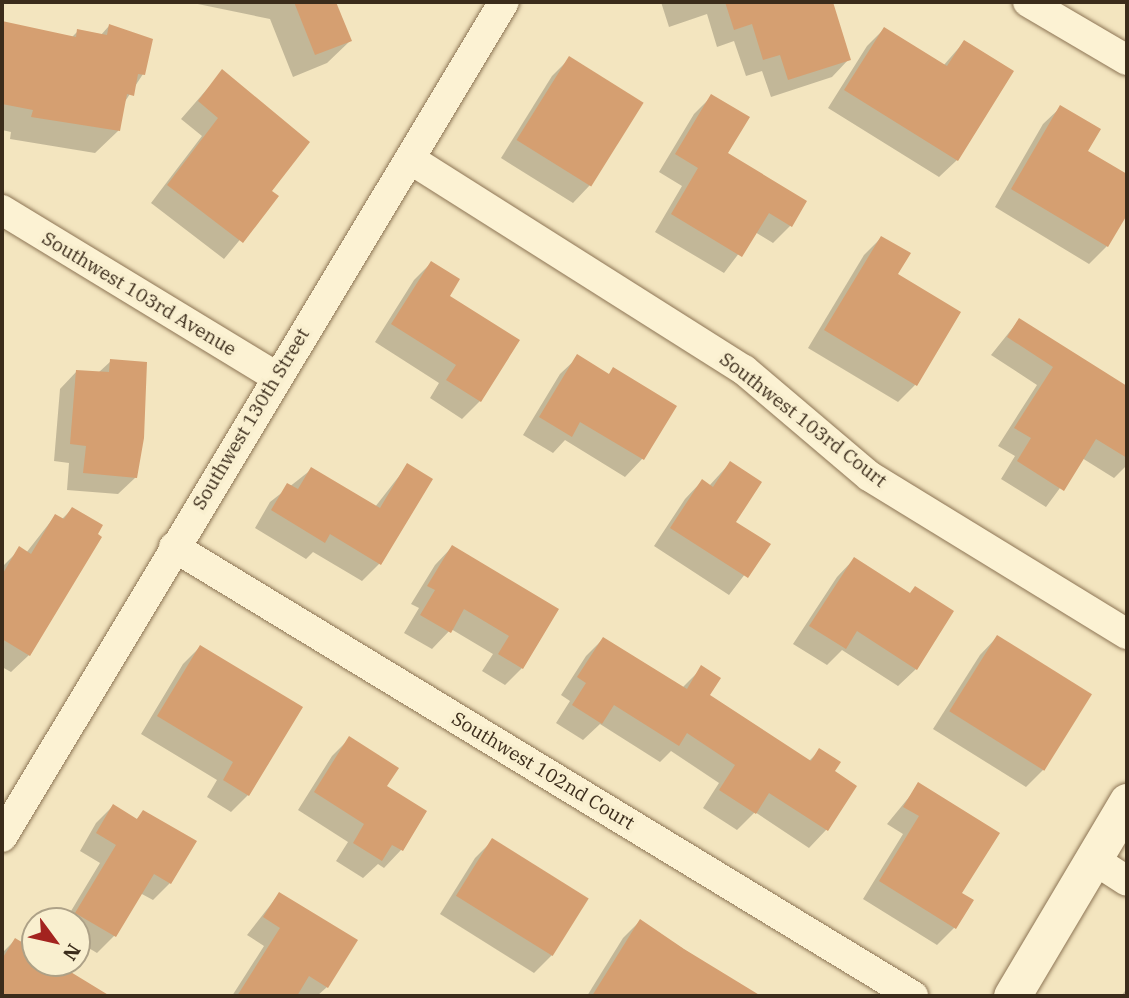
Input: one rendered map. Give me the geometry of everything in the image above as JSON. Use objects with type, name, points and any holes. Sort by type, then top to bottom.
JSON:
[{"type":"street","name":"Southwest 130th Street","points":[[2,837],[504,2]]},
{"type":"street","points":[[1028,2],[1127,60]]},
{"type":"street","name":"Southwest 103rd Court","points":[[410,159],[744,370],[869,476],[1127,634]]},
{"type":"street","name":"Southwest 103rd Avenue","points":[[2,210],[277,377]]},
{"type":"street","name":"Southwest 102nd Court","points":[[174,547],[913,996]]},
{"type":"street","points":[[1012,996],[1127,802]]},
{"type":"street","points":[[1093,859],[1127,881]]},
{"type":"building","points":[[294,2],[336,2],[352,41],[315,55]]},
{"type":"building","points":[[725,2],[833,2],[851,60],[788,80],[780,55],[763,60],[752,24],[734,30]]},
{"type":"building","points":[[2,21],[76,37],[77,29],[107,35],[109,24],[153,39],[145,75],[138,74],[134,96],[127,94],[120,131],[31,117],[33,110],[2,104]]},
{"type":"building","points":[[884,27],[947,66],[964,40],[1014,71],[958,161],[844,90]]},
{"type":"building","points":[[569,56],[644,103],[591,187],[517,140]]},
{"type":"building","points":[[222,69],[310,142],[272,191],[279,196],[243,243],[167,185],[218,118],[198,101]]},
{"type":"building","points":[[711,94],[750,117],[728,153],[807,201],[792,227],[769,213],[742,257],[671,214],[698,168],[675,154]]},
{"type":"building","points":[[1060,105],[1101,129],[1088,151],[1127,174],[1127,215],[1108,247],[1011,189]]},
{"type":"building","points":[[881,236],[911,253],[898,274],[961,312],[917,386],[824,330]]},
{"type":"building","points":[[431,261],[460,279],[450,296],[520,340],[481,402],[446,380],[456,365],[391,324]]},
{"type":"building","points":[[1019,318],[1127,386],[1127,458],[1096,439],[1064,491],[1017,461],[1031,438],[1014,428],[1053,367],[1007,337]]},
{"type":"building","points":[[577,354],[609,374],[613,367],[677,406],[644,460],[580,422],[572,437],[539,417]]},
{"type":"building","points":[[110,359],[147,362],[144,438],[137,478],[83,473],[86,446],[70,444],[76,370],[109,372]]},
{"type":"building","points":[[730,461],[762,482],[736,522],[771,544],[748,578],[670,528],[702,479],[713,487]]},
{"type":"building","points":[[407,463],[433,479],[381,565],[330,534],[325,543],[271,510],[287,483],[298,489],[311,467],[380,508]]},
{"type":"building","points":[[72,507],[103,525],[98,534],[102,537],[30,656],[2,639],[2,575],[19,546],[31,554],[55,514],[64,519]]},
{"type":"building","points":[[452,545],[559,609],[523,669],[498,654],[509,636],[464,609],[451,633],[420,615],[435,590],[427,586]]},
{"type":"building","points":[[854,557],[910,593],[915,586],[954,611],[917,670],[857,631],[846,649],[809,626]]},
{"type":"building","points":[[997,635],[1092,694],[1044,771],[949,711]]},
{"type":"building","points":[[603,637],[687,689],[701,665],[721,678],[710,695],[811,761],[819,748],[841,762],[835,771],[857,786],[828,831],[769,793],[756,814],[719,790],[735,765],[687,733],[679,746],[614,705],[602,724],[572,705],[586,683],[577,677]]},
{"type":"building","points":[[200,645],[303,707],[249,796],[223,780],[233,762],[157,716]]},
{"type":"building","points":[[349,736],[399,768],[387,786],[427,811],[403,851],[392,845],[382,861],[353,843],[364,824],[314,792]]},
{"type":"building","points":[[918,782],[1000,833],[962,893],[974,900],[956,929],[879,881],[919,816],[903,807]]},
{"type":"building","points":[[113,804],[137,819],[143,810],[197,841],[171,884],[154,874],[116,937],[91,922],[91,907],[79,907],[116,845],[96,833]]},
{"type":"building","points":[[492,838],[589,898],[553,956],[456,896]]},
{"type":"building","points":[[279,892],[358,940],[328,988],[309,976],[297,996],[237,996],[280,928],[263,917]]},
{"type":"building","points":[[640,919],[684,949],[761,996],[592,996]]},
{"type":"building","points":[[15,938],[21,942],[21,977],[79,977],[110,996],[2,996],[2,959]]}]
